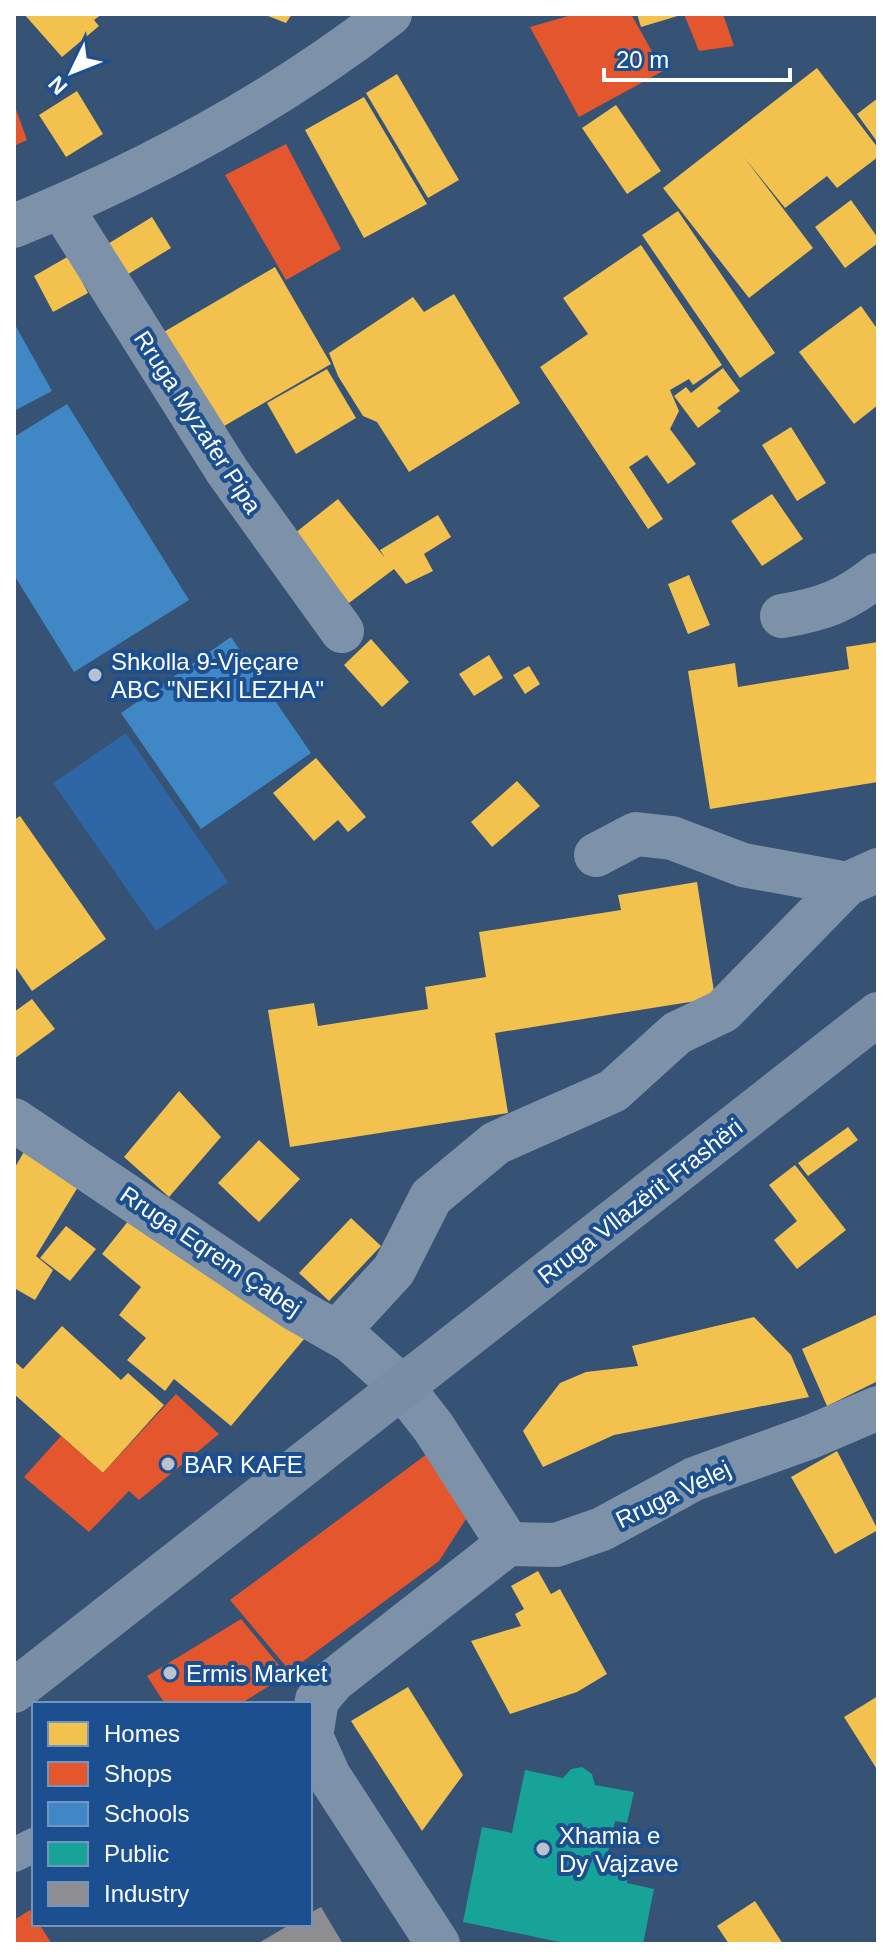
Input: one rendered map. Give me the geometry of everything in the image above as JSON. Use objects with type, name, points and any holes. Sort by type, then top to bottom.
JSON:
[{"type":"main road","name":"Rruga Vllazërit Frashëri","points":[[14,1691],[878,1014]]},
{"type":"street","points":[[14,226],[61,207],[207,134],[350,45],[390,14]]},
{"type":"street","name":"Rruga Myzafer Pipa","points":[[61,207],[227,471],[342,631]]},
{"type":"street","points":[[782,616],[814,610],[851,596],[878,575]]},
{"type":"street","points":[[596,855],[636,834],[672,838],[743,865],[862,877]]},
{"type":"street","points":[[337,1332],[394,1270],[431,1197],[496,1143],[613,1091],[677,1033],[723,1011],[862,877]]},
{"type":"street","name":"Rruga Eqrem Çabej","points":[[14,1120],[295,1309],[351,1341],[402,1387]]},
{"type":"street","points":[[312,1725],[314,1702],[333,1681],[508,1544],[460,1465],[402,1387]]},
{"type":"street","name":"Rruga Velej","points":[[508,1544],[556,1545],[602,1529],[694,1479],[810,1437],[878,1408]]},
{"type":"street","points":[[312,1738],[329,1776],[438,1944]]},
{"type":"lane","points":[[14,1855],[32,1846]]},
{"type":"shaded area","points":[[126,733],[228,882],[156,931],[53,783]]},
{"type":"building: Homes","points":[[24,14],[102,14],[94,20],[99,26],[62,57]]},
{"type":"building: Homes","points":[[263,14],[292,14],[286,23]]},
{"type":"building: Homes","points":[[637,14],[681,14],[681,15],[641,27]]},
{"type":"building: Homes","points":[[817,68],[878,148],[878,157],[837,188],[827,176],[785,208],[744,157],[813,248],[749,298],[663,188]]},
{"type":"building: Homes","points":[[397,74],[459,180],[428,198],[366,93]]},
{"type":"building: Homes","points":[[77,91],[103,134],[66,157],[39,115]]},
{"type":"building: Homes","points":[[364,97],[427,204],[364,238],[305,130]]},
{"type":"building: Homes","points":[[878,98],[878,143],[857,114]]},
{"type":"building: Homes","points":[[616,105],[661,171],[627,194],[582,128]]},
{"type":"building: Homes","points":[[851,200],[878,238],[878,243],[845,268],[815,227]]},
{"type":"building: Homes","points":[[678,211],[775,353],[740,378],[642,235]]},
{"type":"building: Homes","points":[[152,217],[171,248],[125,276],[106,245]]},
{"type":"building: Homes","points":[[641,245],[722,365],[693,385],[689,379],[670,390],[679,411],[670,429],[696,464],[668,484],[647,455],[629,467],[663,519],[648,529],[540,367],[588,334],[563,298]]},
{"type":"building: Homes","points":[[69,256],[88,293],[53,312],[34,276]]},
{"type":"building: Homes","points":[[275,267],[331,364],[219,429],[162,333]]},
{"type":"building: Homes","points":[[454,294],[520,403],[409,472],[377,422],[363,416],[338,376],[329,353],[413,297],[424,312]]},
{"type":"building: Homes","points":[[861,306],[878,330],[878,405],[854,424],[799,352]]},
{"type":"building: Homes","points":[[723,368],[740,391],[717,408],[721,411],[698,428],[674,396],[686,387],[691,393]]},
{"type":"building: Homes","points":[[327,369],[356,418],[296,454],[267,403]]},
{"type":"building: Homes","points":[[791,427],[826,483],[797,501],[762,445]]},
{"type":"building: Homes","points":[[772,494],[803,539],[762,566],[731,521]]},
{"type":"building: Homes","points":[[338,499],[385,558],[380,550],[438,515],[451,537],[424,554],[433,571],[406,584],[394,569],[349,603],[295,533]]},
{"type":"building: Homes","points":[[689,575],[710,625],[688,634],[668,584]]},
{"type":"building: Homes","points":[[371,639],[409,682],[382,707],[344,665]]},
{"type":"building: Homes","points":[[878,642],[878,782],[710,809],[688,671],[735,663],[738,687],[849,669],[846,647]]},
{"type":"building: Homes","points":[[489,655],[503,678],[474,696],[459,674]]},
{"type":"building: Homes","points":[[529,666],[540,684],[525,694],[513,675]]},
{"type":"building: Homes","points":[[316,758],[366,817],[348,832],[338,820],[314,841],[273,793]]},
{"type":"building: Homes","points":[[517,781],[540,806],[492,847],[471,822]]},
{"type":"building: Homes","points":[[20,816],[106,939],[32,991],[16,968],[14,970],[14,820]]},
{"type":"building: Homes","points":[[697,882],[715,998],[495,1033],[508,1113],[290,1147],[268,1010],[314,1003],[318,1026],[428,1009],[425,987],[486,977],[479,932],[621,910],[618,895]]},
{"type":"building: Homes","points":[[32,999],[55,1029],[14,1059],[14,1012]]},
{"type":"building: Homes","points":[[179,1091],[221,1137],[169,1197],[124,1157]]},
{"type":"building: Homes","points":[[848,1127],[858,1140],[808,1176],[798,1163]]},
{"type":"building: Homes","points":[[259,1140],[300,1179],[259,1222],[218,1183]]},
{"type":"building: Homes","points":[[29,1143],[84,1177],[36,1256],[53,1270],[35,1300],[14,1288],[14,1169]]},
{"type":"building: Homes","points":[[795,1165],[846,1230],[797,1269],[774,1240],[797,1221],[769,1185]]},
{"type":"building: Homes","points":[[133,1215],[305,1338],[231,1426],[174,1379],[165,1391],[127,1360],[146,1338],[119,1315],[141,1287],[102,1254]]},
{"type":"building: Homes","points":[[351,1218],[381,1246],[329,1301],[299,1273]]},
{"type":"building: Homes","points":[[66,1226],[96,1249],[70,1281],[40,1258]]},
{"type":"building: Homes","points":[[878,1314],[878,1381],[827,1406],[802,1349]]},
{"type":"building: Homes","points":[[754,1317],[791,1355],[809,1397],[614,1435],[543,1467],[523,1431],[560,1383],[586,1372],[638,1366],[632,1346]]},
{"type":"building: Homes","points":[[62,1326],[121,1380],[128,1373],[164,1405],[103,1473],[14,1394],[14,1361],[23,1369]]},
{"type":"building: Homes","points":[[837,1451],[878,1530],[835,1554],[791,1477]]},
{"type":"building: Homes","points":[[538,1571],[551,1594],[560,1589],[607,1674],[577,1692],[510,1714],[471,1641],[521,1626],[515,1614],[524,1609],[511,1586]]},
{"type":"building: Homes","points":[[408,1687],[463,1775],[422,1831],[351,1721]]},
{"type":"building: Homes","points":[[878,1696],[878,1771],[844,1717]]},
{"type":"building: Homes","points":[[755,1901],[783,1944],[729,1944],[717,1926]]},
{"type":"building: Shops","points":[[575,14],[631,14],[663,71],[579,117],[530,27]]},
{"type":"building: Shops","points":[[684,14],[723,14],[734,46],[699,51]]},
{"type":"building: Shops","points":[[14,104],[27,140],[14,146]]},
{"type":"building: Shops","points":[[286,144],[341,249],[286,280],[225,175]]},
{"type":"building: Shops","points":[[176,1394],[219,1434],[139,1500],[129,1491],[89,1532],[24,1477],[61,1436],[103,1473]]},
{"type":"building: Shops","points":[[427,1454],[466,1519],[439,1561],[290,1671],[230,1600]]},
{"type":"building: Shops","points":[[241,1619],[287,1675],[243,1702],[164,1702],[147,1676]]},
{"type":"building: Shops","points":[[30,1910],[32,1926],[40,1926],[52,1944],[14,1944],[14,1920]]},
{"type":"building: Schools","points":[[14,323],[52,391],[14,411]]},
{"type":"building: Schools","points":[[67,404],[189,600],[74,672],[14,575],[14,437]]},
{"type":"building: Schools","points":[[231,637],[311,753],[201,829],[121,713]]},
{"type":"building: Public","name":"Xhamia e Dy Vajzave","points":[[582,1767],[592,1774],[595,1785],[634,1792],[627,1823],[615,1821],[605,1865],[629,1871],[627,1883],[654,1889],[643,1944],[569,1944],[463,1922],[482,1827],[512,1833],[525,1770],[563,1778],[571,1769]]},
{"type":"building: Industry","points":[[321,1907],[343,1944],[257,1944],[288,1926],[312,1926],[312,1912]]},
{"type":"place","name":"Shkolla 9-Vjeçare ABC \"NEKI LEZHA\"","points":[[95,675]]},
{"type":"place","name":"BAR KAFE","points":[[168,1464]]},
{"type":"place","name":"Ermis Market","points":[[170,1673]]},
{"type":"place","name":"Xhamia e Dy Vajzave","points":[[543,1849]]}]
